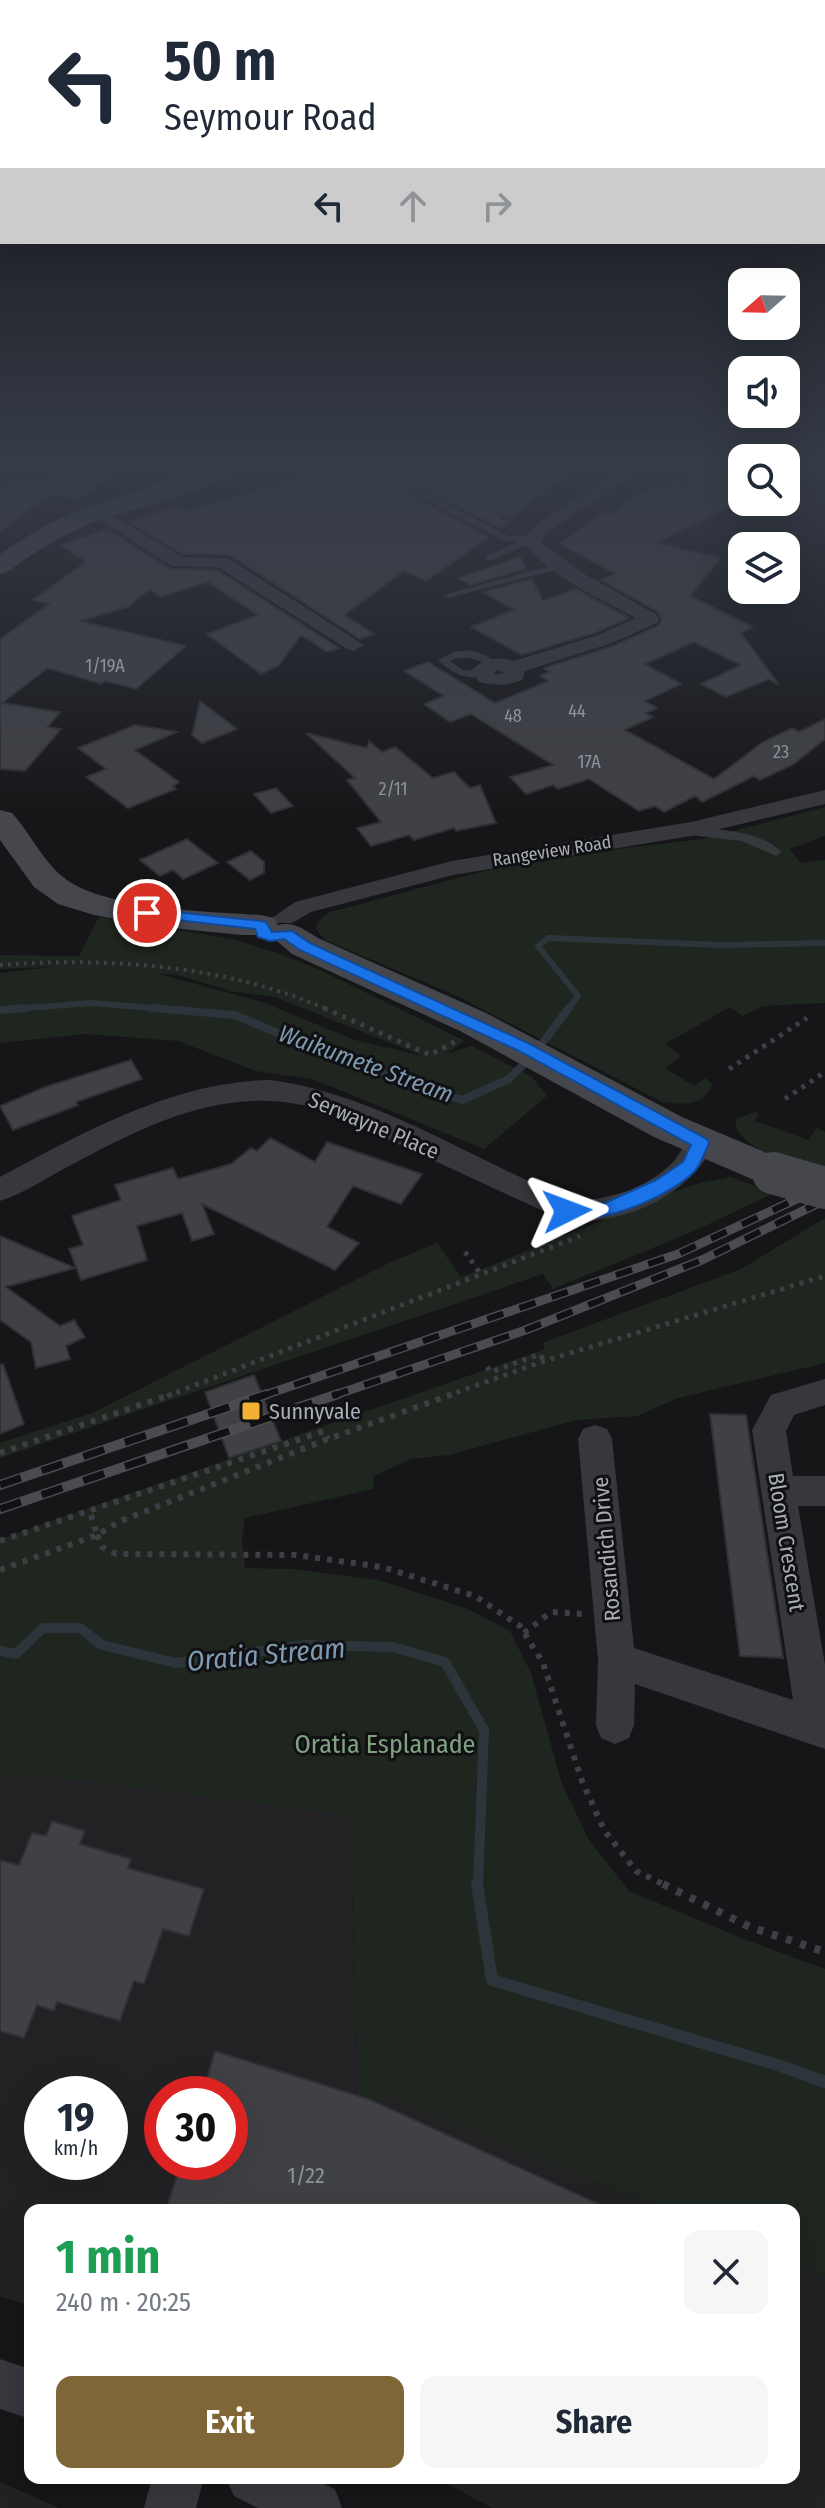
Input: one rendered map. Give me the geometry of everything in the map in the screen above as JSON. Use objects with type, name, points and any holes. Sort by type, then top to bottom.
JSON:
[{"type":"main road","points":[[0,820],[46,879],[74,898],[147,913],[277,926],[305,946],[704,1133],[773,1173],[825,1188]]},
{"type":"street","points":[[255,583],[354,645]]},
{"type":"street","points":[[496,669],[605,639],[650,619],[589,583]]},
{"type":"street","name":"Rangeview Road","points":[[277,926],[319,903],[452,868],[683,831],[825,797]]},
{"type":"street","name":"Serwayne Place","points":[[0,1190],[83,1146],[187,1102],[218,1093],[276,1090],[321,1099],[364,1117],[577,1220]]},
{"type":"street","points":[[577,1220],[662,1185],[690,1166],[704,1133]]},
{"type":"street","name":"Bloom Crescent","points":[[820,1728],[769,1430],[783,1405],[825,1392]]},
{"type":"street","name":"Rosandich Drive","points":[[595,1439],[617,1660],[615,1725]]},
{"type":"street","points":[[779,1491],[825,1491]]},
{"type":"street","points":[[617,1660],[820,1728]]},
{"type":"street","points":[[0,2384],[24,2392]]},
{"type":"street","points":[[170,2508],[176,2484]]},
{"type":"street","points":[[265,2484],[316,2508]]},
{"type":"lane","points":[[448,595],[494,583]]},
{"type":"lane","points":[[683,831],[741,836],[762,842],[776,852]]},
{"type":"path","points":[[0,965],[61,962],[159,968],[258,985],[289,994],[430,1055],[464,1035]]},
{"type":"path","points":[[729,1069],[807,1018]]},
{"type":"path","points":[[785,1099],[825,1072]]},
{"type":"path","points":[[0,1453],[196,1385],[482,1276],[578,1237],[577,1220]]},
{"type":"path","points":[[465,1252],[482,1276]]},
{"type":"path","points":[[0,1570],[328,1439],[544,1361],[825,1276]]},
{"type":"path","points":[[487,1367],[491,1372],[540,1354],[544,1361]]},
{"type":"path","points":[[196,1385],[199,1394]]},
{"type":"path","points":[[0,1541],[221,1462],[324,1431],[328,1439]]},
{"type":"path","points":[[91,1515],[102,1547],[116,1554],[296,1555],[382,1567],[475,1596],[520,1626],[543,1663],[582,1781],[604,1830],[636,1871],[750,1927],[825,1952]]},
{"type":"path","points":[[524,1633],[551,1612],[587,1615]]},
{"type":"shaded area","points":[[0,1774],[98,1782],[350,1816],[358,2087],[331,2204],[24,2204],[24,2304],[0,2296]]},
{"type":"shaded area","points":[[385,2094],[650,2204],[359,2204]]},
{"type":"shaded area","points":[[800,2267],[825,2277],[825,2508],[492,2508],[448,2484],[800,2484]]},
{"type":"shaded area","points":[[0,2482],[59,2508],[0,2508]]},
{"type":"green space","points":[[825,807],[825,836],[789,849],[801,863],[825,860],[825,1003],[763,1006],[743,1016],[730,1007],[665,1044],[681,1056],[665,1068],[694,1086],[705,1078],[712,1084],[704,1097],[692,1102],[662,1102],[459,997],[325,940],[316,929],[317,922],[330,912],[480,872],[573,854],[703,839]]},
{"type":"green space","points":[[99,917],[232,939],[320,970],[465,1041],[446,1054],[472,1046],[532,1077],[547,1096],[484,1149],[315,1080],[256,1071],[178,1041],[85,1034],[0,1043],[0,973],[52,967],[0,969],[0,955],[79,956]],"holes":[[[159,974],[174,974],[231,991],[275,997],[423,1056],[355,1040],[262,1002]]]},
{"type":"green space","points":[[759,1113],[755,1121],[809,1140],[817,1127],[825,1132],[825,1170],[774,1156],[750,1144],[735,1125],[738,1118]]},
{"type":"green space","points":[[730,1177],[774,1193],[694,1231],[553,1289],[543,1274],[0,1458],[0,1443],[92,1413],[391,1262],[437,1243],[461,1277],[692,1185]]},
{"type":"green space","name":"Oratia Esplanade","points":[[825,1218],[825,1363],[678,1398],[637,1416],[577,1420],[449,1455],[411,1459],[374,1476],[373,1489],[245,1518],[242,1540],[245,1568],[293,1569],[378,1580],[466,1608],[510,1631],[531,1673],[562,1784],[589,1840],[629,1891],[825,1969],[825,2277],[800,2267],[800,2204],[650,2204],[385,2094],[359,2204],[331,2204],[358,2087],[350,1816],[98,1782],[0,1774],[0,1539],[545,1349],[542,1343],[741,1269]]},
{"type":"building","points":[[57,583],[205,583],[160,597],[150,589],[128,607],[80,621],[186,646],[136,689],[105,681],[101,684],[48,668],[2,703],[60,712],[48,727],[61,729],[25,771],[0,769],[0,639],[49,604],[33,600]]},
{"type":"building","points":[[210,583],[237,583],[339,648],[327,652],[301,635],[278,666],[261,674],[207,634],[258,615]]},
{"type":"building","points":[[273,583],[388,583],[344,615],[374,634],[360,639]]},
{"type":"building","points":[[517,583],[534,583],[543,601],[576,589],[629,618],[597,632],[522,655],[471,627],[514,610],[483,592]]},
{"type":"building","points":[[606,583],[700,583],[690,596],[753,627],[741,633],[779,685],[769,679],[726,697],[701,684],[741,665],[694,642],[645,664],[681,684],[645,701],[657,708],[646,713],[653,717],[625,730],[714,779],[763,742],[792,728],[799,732],[825,719],[825,739],[794,764],[760,780],[754,776],[702,802],[695,796],[664,812],[655,806],[639,811],[589,779],[558,789],[553,785],[526,794],[510,777],[553,765],[471,714],[450,722],[424,704],[444,696],[404,671],[428,662],[495,703],[548,681],[540,676],[550,672],[544,668],[613,646],[658,626],[662,620],[658,612]]},
{"type":"building","points":[[200,701],[237,729],[202,743],[192,735]]},
{"type":"building","points":[[135,725],[177,732],[135,750],[179,782],[173,786],[176,789],[128,808],[86,777],[106,769],[78,748]]},
{"type":"building","points":[[306,733],[367,748],[369,741],[382,752],[395,747],[433,778],[454,772],[470,788],[480,785],[496,823],[456,831],[454,828],[414,840],[409,835],[371,846],[357,828],[381,822],[347,780],[355,778]]},
{"type":"building","points":[[276,788],[293,806],[271,813],[254,794]]},
{"type":"building","points":[[187,839],[218,863],[183,879],[173,870],[160,876],[140,860]]},
{"type":"building","points":[[251,851],[264,862],[264,873],[250,880],[227,862]]},
{"type":"building","points":[[131,1060],[142,1079],[76,1102],[78,1105],[13,1130],[0,1106],[45,1087]]},
{"type":"building","points":[[270,1138],[315,1162],[327,1142],[422,1174],[401,1204],[353,1186],[327,1227],[359,1243],[335,1270],[202,1204],[214,1234],[192,1241],[182,1213],[137,1226],[147,1260],[81,1280],[69,1249],[83,1245],[72,1216],[121,1200],[115,1185],[173,1168],[178,1179],[231,1164],[251,1148],[257,1151]]},
{"type":"building","points":[[0,1236],[75,1268],[6,1287],[60,1326],[74,1320],[85,1337],[66,1346],[70,1359],[36,1368],[31,1342],[0,1320]]},
{"type":"building","points":[[3,1364],[24,1424],[0,1434],[0,1365]]},
{"type":"building","points":[[254,1375],[281,1441],[229,1458],[205,1392]]},
{"type":"building","points":[[710,1414],[746,1415],[783,1658],[740,1656]]},
{"type":"building","points":[[52,1821],[85,1831],[80,1844],[131,1859],[128,1868],[204,1889],[189,1936],[163,1929],[144,1984],[134,1981],[120,2021],[57,2002],[54,2011],[37,2005],[24,2038],[0,2031],[0,1860],[19,1865],[32,1833],[46,1836]]},
{"type":"building","points":[[215,2051],[369,2099],[599,2204],[168,2204],[175,2180],[248,2180],[248,2076],[207,2076]]},
{"type":"waterway","name":"Waikumete Stream","points":[[567,1010],[578,996],[538,946],[548,938],[721,945],[825,943]]},
{"type":"waterway","name":"Waikumete Stream","points":[[25,1008],[0,1010],[91,1003],[164,1009]]},
{"type":"waterway","name":"Waikumete Stream","points":[[152,1008],[164,1009]]},
{"type":"waterway","name":"Waikumete Stream","points":[[537,1050],[569,1008]]},
{"type":"waterway","name":"Waikumete Stream","points":[[164,1009],[176,1010]]},
{"type":"waterway","name":"Waikumete Stream","points":[[164,1009],[235,1015],[329,1055],[462,1100],[509,1079],[528,1060]]},
{"type":"waterway","name":"Oratia Stream","points":[[0,1651],[16,1654],[43,1628],[80,1628],[102,1645],[176,1663],[305,1645],[393,1647],[445,1662],[484,1730],[478,1886]]},
{"type":"waterway","name":"Oratia Stream","points":[[477,1884],[492,1980],[781,2066],[825,2082]]},
{"type":"railway","points":[[262,1396],[678,1254],[825,1186]]},
{"type":"railway","points":[[332,1396],[523,1331],[702,1260],[825,1200]]},
{"type":"railway","points":[[0,1485],[267,1394]]},
{"type":"railway","points":[[0,1509],[338,1394]]},
{"type":"place","name":"Sunnyvale","points":[[251,1411]]},
{"type":"route","points":[[147,913],[261,926],[263,934],[270,937],[287,934],[305,946],[524,1047],[701,1143],[690,1166],[662,1185],[609,1208],[580,1213],[567,1211]]}]
